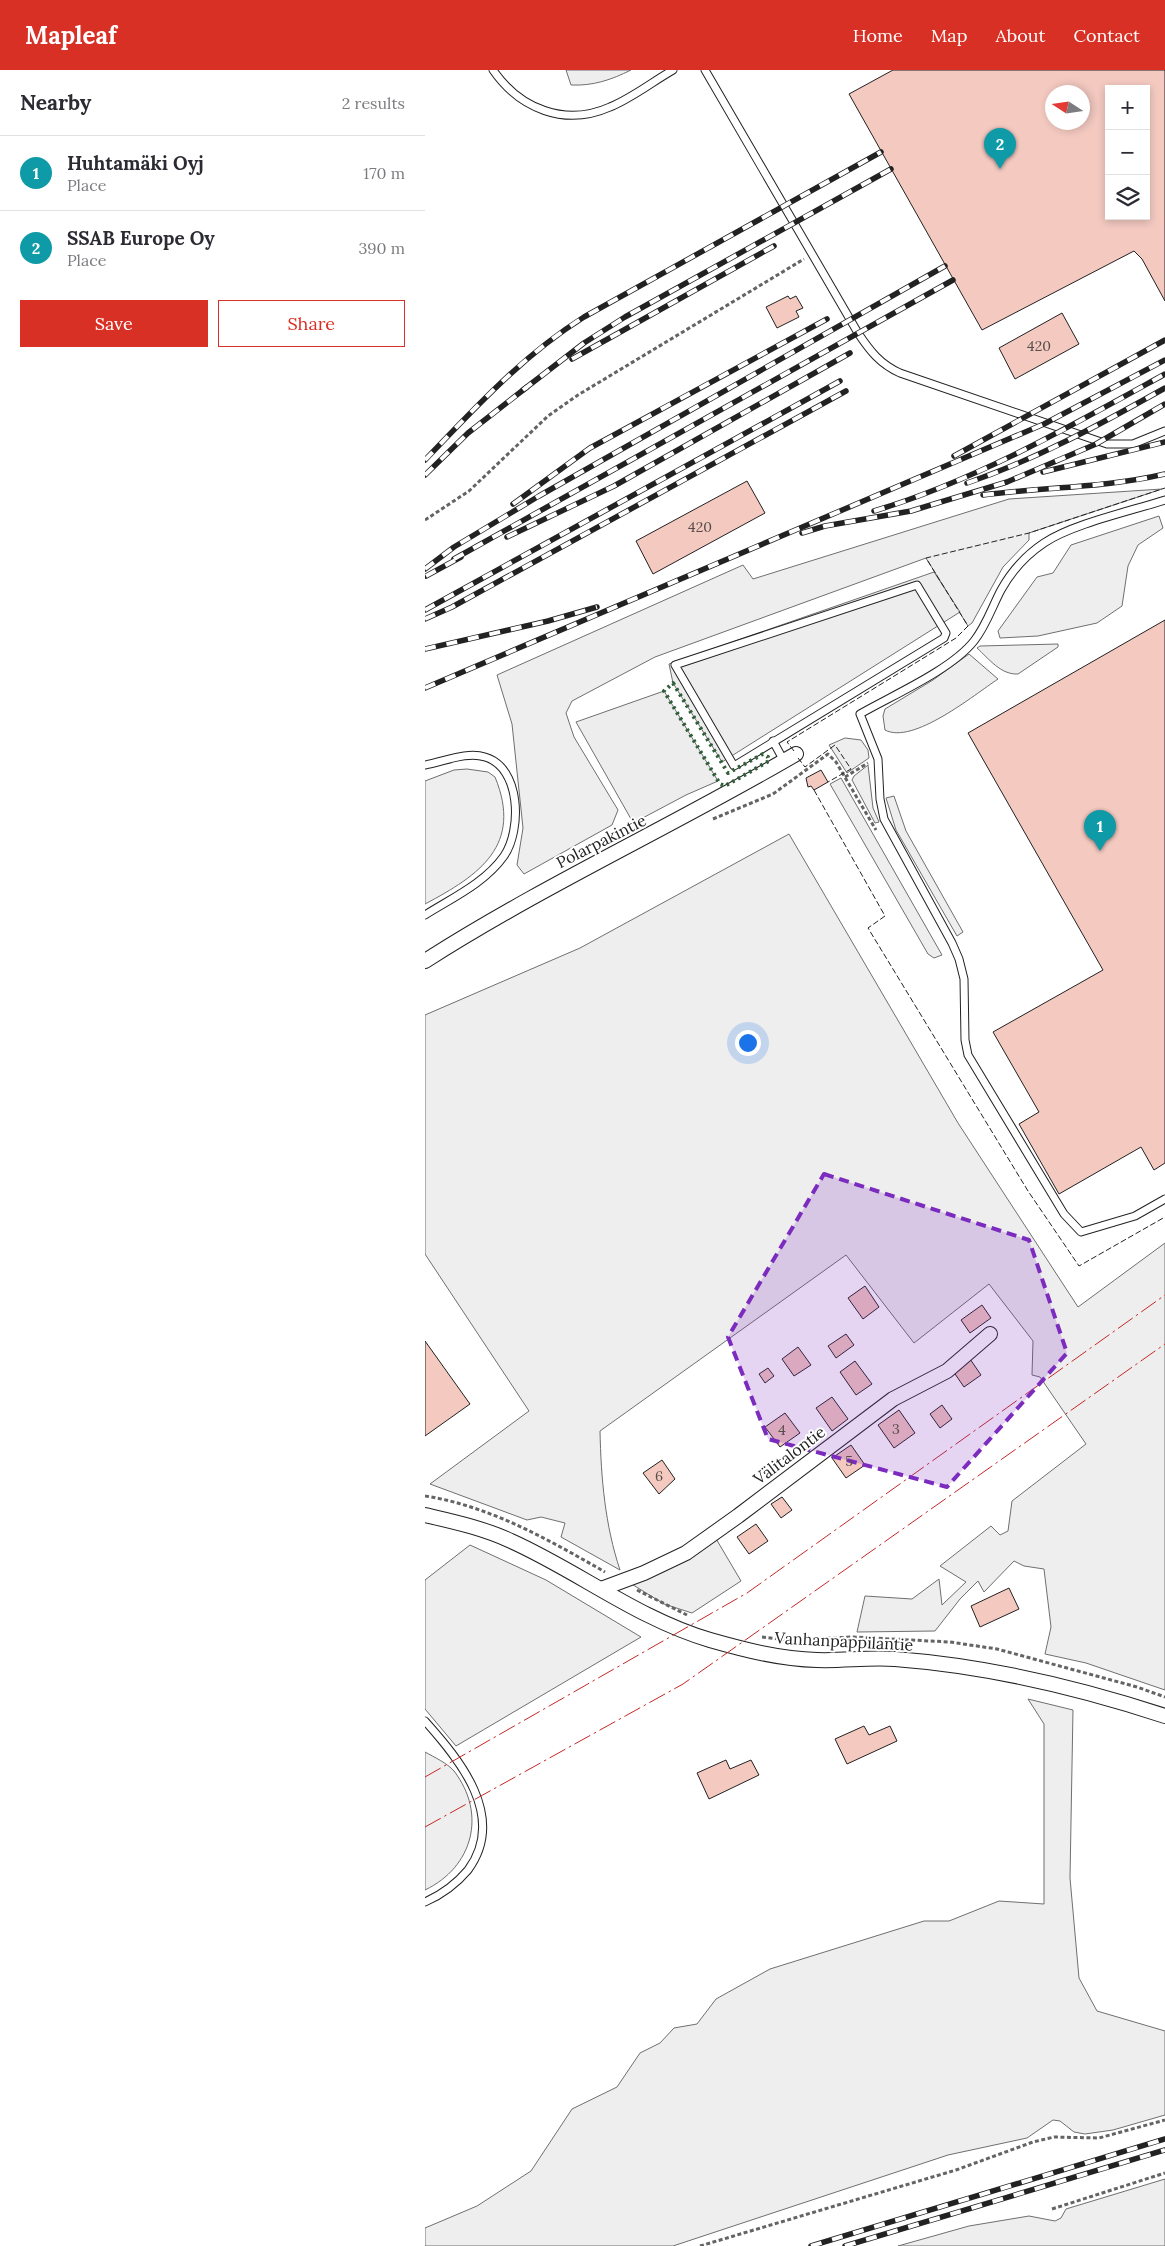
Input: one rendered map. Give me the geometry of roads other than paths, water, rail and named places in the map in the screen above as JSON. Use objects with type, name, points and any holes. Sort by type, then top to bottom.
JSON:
[{"type":"street","name":"Polarpakintie","points":[[425,962],[539,892],[674,823],[790,757]]},
{"type":"street","name":"Välitalontie","points":[[601,1589],[644,1573],[686,1553],[893,1399],[947,1371],[990,1334]]},
{"type":"street","name":"Vanhanpappilantie","points":[[425,1515],[468,1524],[511,1541],[659,1620],[707,1639],[769,1655],[816,1660],[893,1659],[951,1665],[1028,1677],[1165,1716]]},
{"type":"lane","points":[[493,70],[514,94],[535,108],[554,114],[574,116],[612,107],[673,70]]},
{"type":"lane","points":[[705,70],[869,351],[892,370],[1107,444],[1122,445],[1140,442],[1165,431]]},
{"type":"lane","points":[[1165,500],[1060,534],[1028,555],[1008,579],[982,628],[966,649],[942,667],[860,714],[878,759],[880,799],[884,819],[952,943],[963,971],[965,1040],[968,1055],[1064,1214],[1081,1232],[1135,1216],[1165,1199]]},
{"type":"lane","points":[[917,584],[946,633],[943,638],[773,741],[734,766],[675,665],[917,584]]},
{"type":"lane","points":[[773,741],[790,757]]},
{"type":"lane","points":[[425,765],[474,755],[493,759],[507,776],[514,793],[516,814],[512,843],[491,872],[425,916]]},
{"type":"lane","points":[[425,1721],[460,1763],[480,1804],[483,1821],[482,1838],[472,1864],[452,1885],[425,1902]]},
{"type":"railway","points":[[425,460],[500,384],[561,332],[584,317],[881,152]]},
{"type":"railway","points":[[523,390],[584,343],[625,317],[891,169]]},
{"type":"railway","points":[[572,359],[774,246]]},
{"type":"railway","points":[[425,569],[454,547],[539,496],[945,266]]},
{"type":"railway","points":[[454,559],[953,280]]},
{"type":"railway","points":[[513,504],[590,448],[827,319]]},
{"type":"railway","points":[[954,456],[1165,340]]},
{"type":"railway","points":[[507,537],[614,486],[850,353]]},
{"type":"railway","points":[[425,688],[1044,424],[1165,360]]},
{"type":"railway","points":[[874,511],[950,484],[987,468],[1059,432],[1165,374]]},
{"type":"railway","points":[[425,610],[840,381]]},
{"type":"railway","points":[[425,475],[468,433],[527,387]]},
{"type":"railway","points":[[967,483],[1044,452],[1093,428],[1165,388]]},
{"type":"railway","points":[[425,619],[452,607],[846,391]]},
{"type":"railway","points":[[802,533],[825,526],[911,511],[1007,482],[1096,444],[1165,404]]},
{"type":"railway","points":[[1043,472],[1165,442]]},
{"type":"railway","points":[[983,495],[1097,485],[1165,474]]},
{"type":"railway","points":[[426,576],[461,557]]},
{"type":"railway","points":[[425,649],[548,621],[597,607]]},
{"type":"railway","points":[[811,2246],[1165,2139]]},
{"type":"railway","points":[[845,2246],[1165,2150]]},
{"type":"place","name":"SSAB Europe Oy","points":[[1000,169]]},
{"type":"place","name":"Huhtamäki Oyj","points":[[1100,851]]}]
